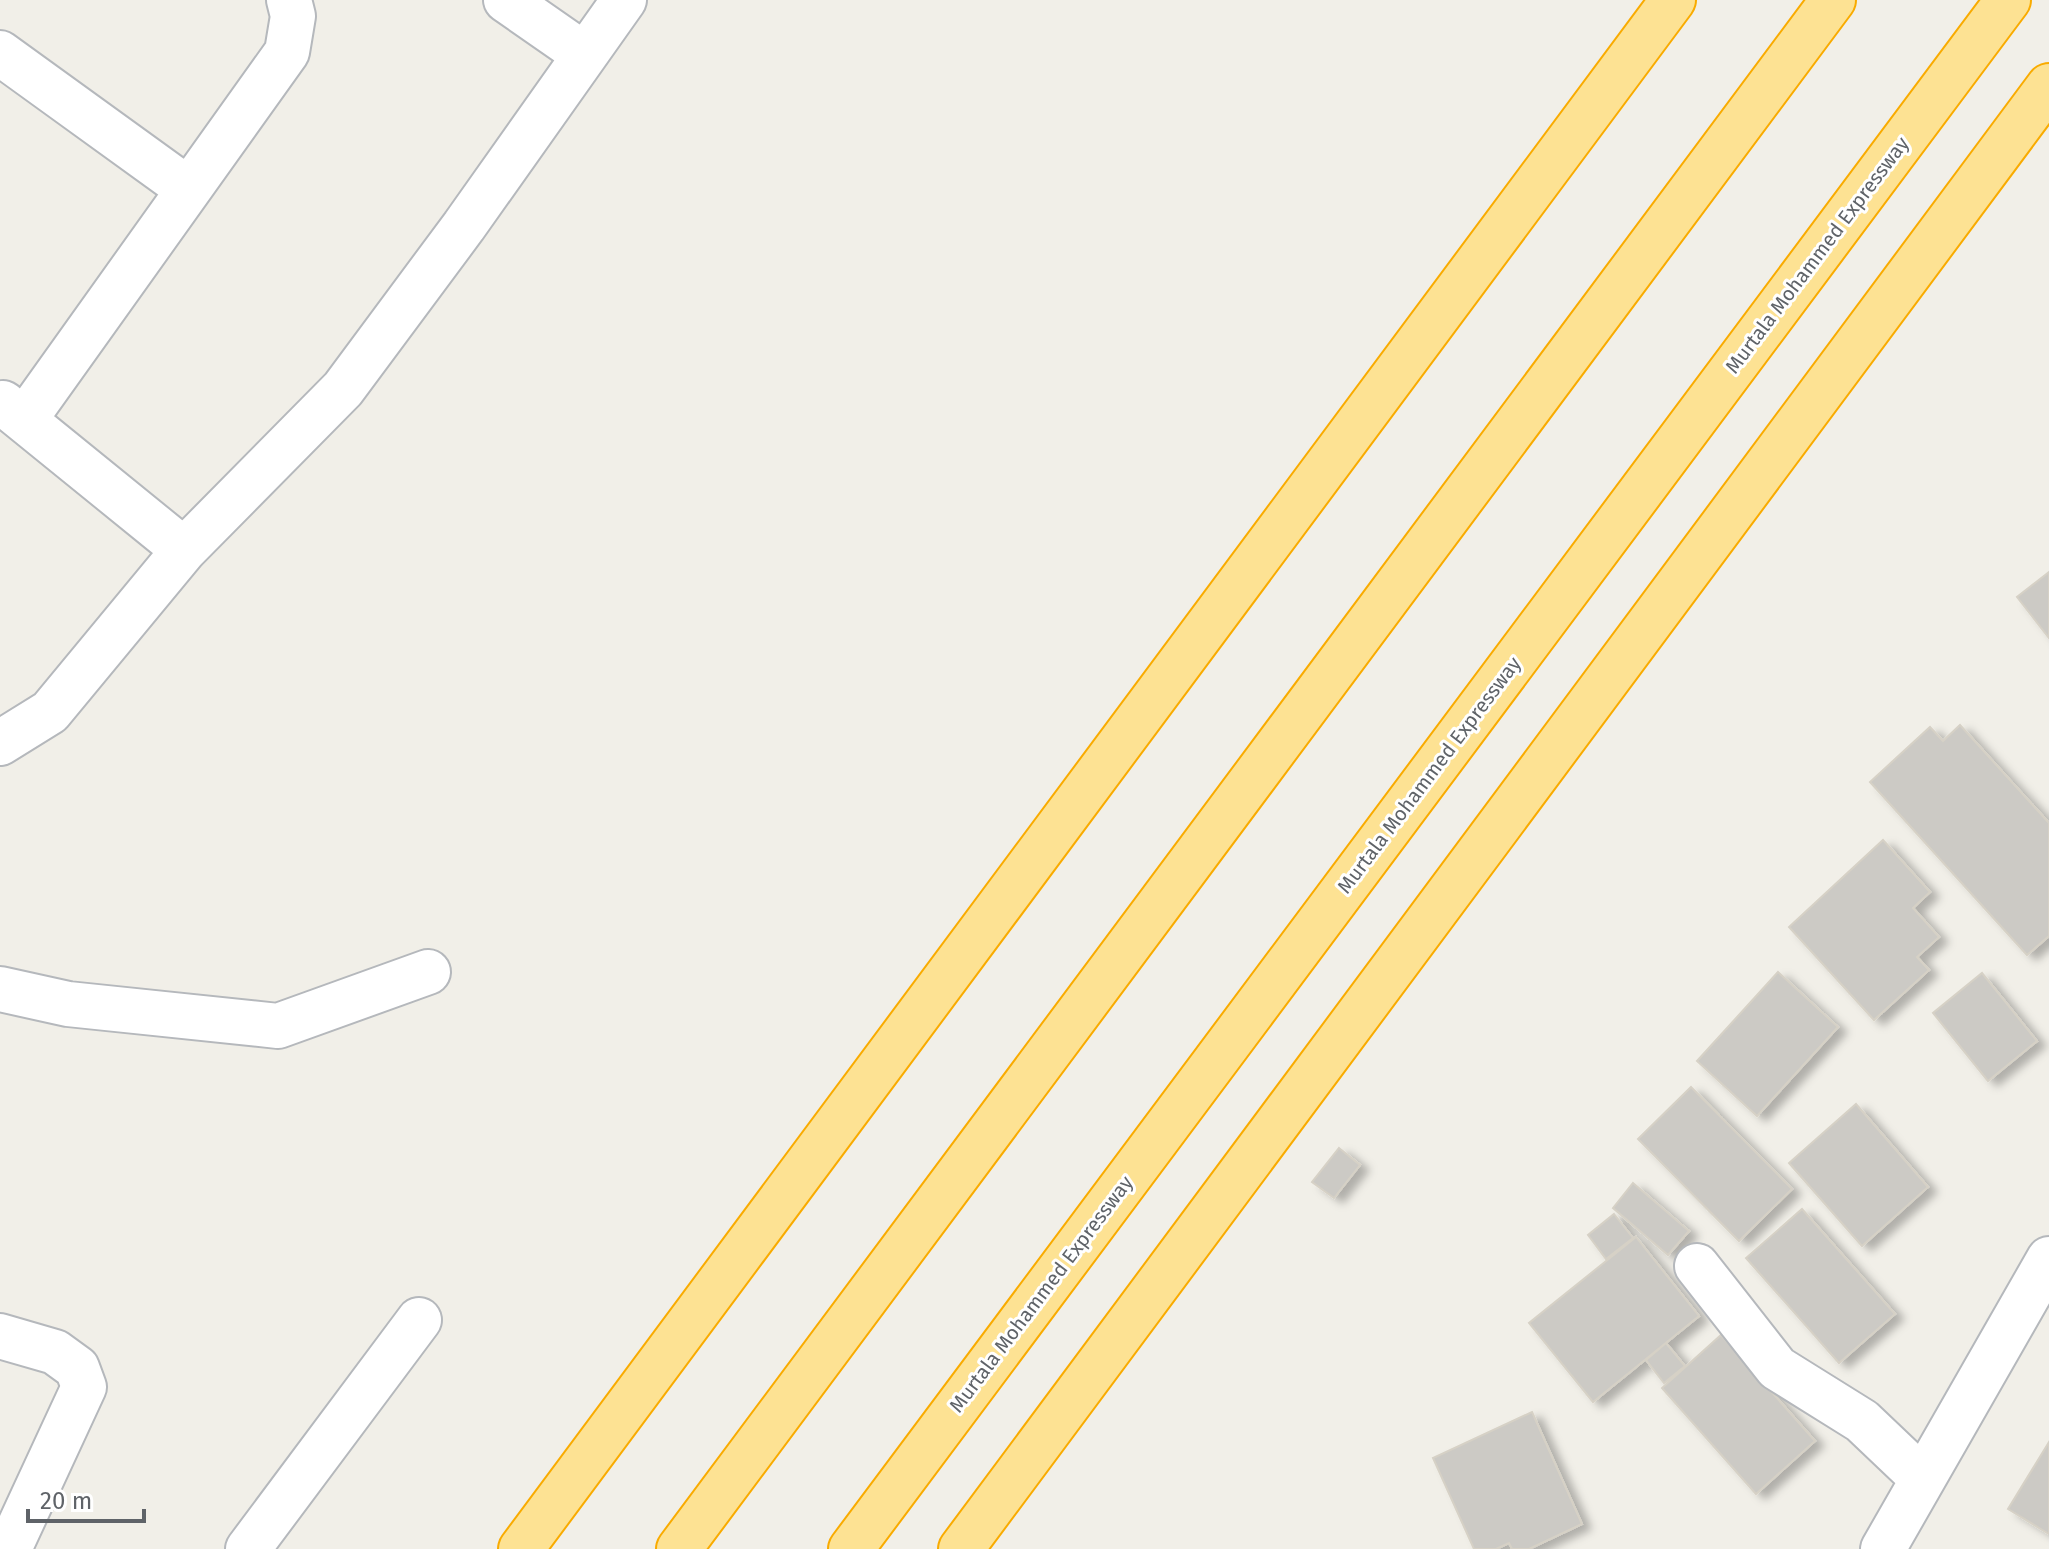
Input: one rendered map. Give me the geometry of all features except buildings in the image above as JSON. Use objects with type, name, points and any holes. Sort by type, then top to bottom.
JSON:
[{"type":"highway","points":[[521,1549],[1673,0]]},
{"type":"highway","points":[[679,1549],[1833,0]]},
{"type":"highway","name":"Murtala Mohammed Expressway","points":[[851,1549],[2008,0]]},
{"type":"highway","points":[[965,1547],[2049,86]]},
{"type":"street","points":[[184,550],[12,410],[188,189],[287,52],[293,16],[289,0]]},
{"type":"street","points":[[506,0],[585,55]]},
{"type":"street","points":[[0,743],[50,712],[184,550],[343,389],[464,226],[624,0]]},
{"type":"street","points":[[0,53],[188,189]]},
{"type":"street","points":[[0,989],[68,1004],[278,1026],[428,972]]},
{"type":"street","points":[[1883,1549],[2049,1259]]},
{"type":"street","points":[[1697,1266],[1777,1368],[1862,1421],[1923,1479]]},
{"type":"street","points":[[248,1549],[419,1320]]},
{"type":"street","points":[[0,1336],[55,1352],[77,1368],[84,1387],[9,1549]]}]
